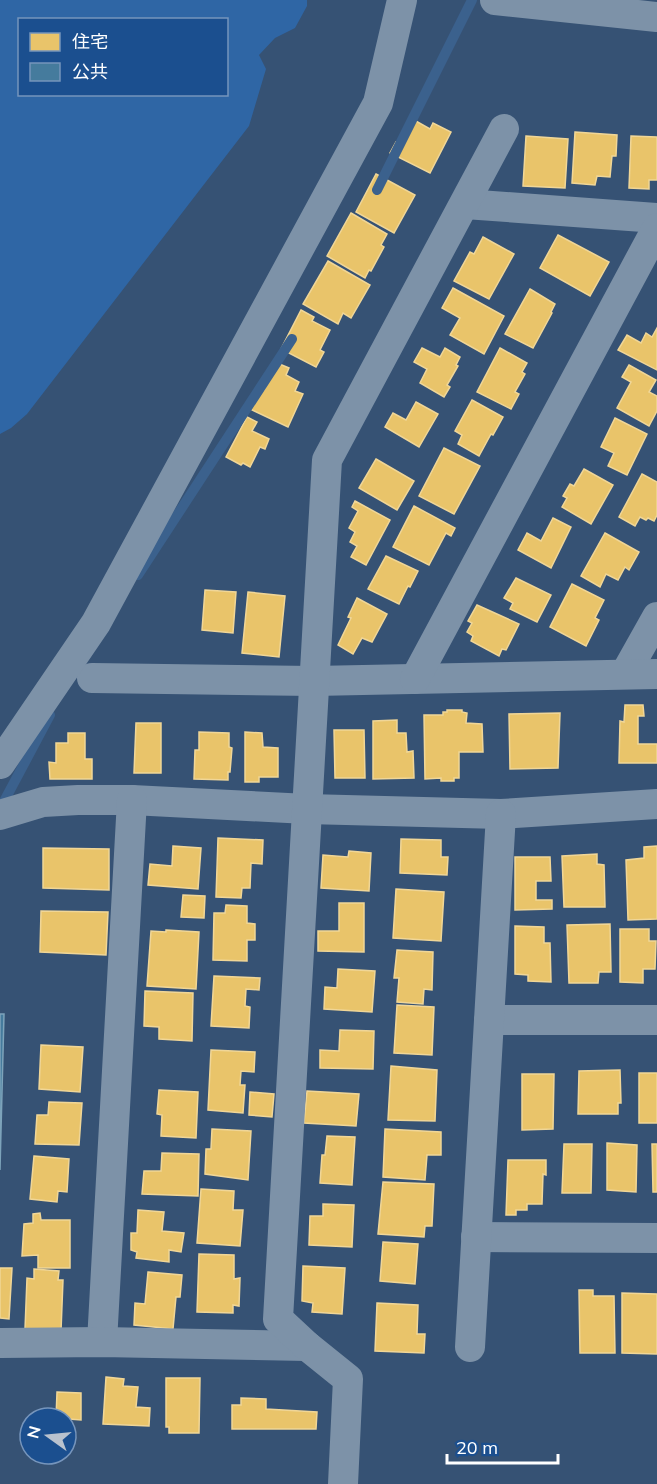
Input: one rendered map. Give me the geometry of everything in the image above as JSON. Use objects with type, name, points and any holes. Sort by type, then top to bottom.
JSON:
[{"type":"street","points":[[0,764],[96,623],[378,103],[402,0]]},
{"type":"street","points":[[495,0],[657,17]]},
{"type":"street","points":[[343,1484],[348,1379],[278,1319],[327,460],[504,129]]},
{"type":"street","points":[[465,204],[657,218]]},
{"type":"street","points":[[416,679],[657,228]]},
{"type":"street","points":[[625,674],[657,617]]},
{"type":"street","points":[[92,678],[314,681],[657,674]]},
{"type":"street","points":[[0,815],[43,802],[78,800],[501,814],[657,804]]},
{"type":"street","points":[[102,1342],[132,800]]},
{"type":"street","points":[[470,1347],[501,814]]},
{"type":"street","points":[[489,1020],[657,1020]]},
{"type":"street","points":[[476,1237],[657,1238]]},
{"type":"street","points":[[0,1342],[307,1346]]},
{"type":"shaded area","points":[[0,0],[307,0],[307,6],[295,28],[275,38],[259,55],[266,69],[249,126],[27,414],[0,434]]},
{"type":"building: 住宅","points":[[414,120],[430,129],[433,123],[451,132],[430,173],[390,153],[396,142],[401,144]]},
{"type":"building: 住宅","points":[[575,132],[617,135],[616,156],[612,156],[610,177],[597,176],[595,185],[572,183]]},
{"type":"building: 住宅","points":[[526,136],[568,139],[565,188],[523,186]]},
{"type":"building: 住宅","points":[[631,136],[657,137],[657,180],[649,180],[649,189],[629,188]]},
{"type":"building: 住宅","points":[[376,174],[415,195],[394,233],[356,212]]},
{"type":"building: 住宅","points":[[351,213],[387,234],[381,245],[384,247],[365,278],[327,256]]},
{"type":"building: 住宅","points":[[558,235],[609,262],[590,296],[540,268]]},
{"type":"building: 住宅","points":[[483,237],[514,254],[489,299],[454,281],[470,252],[474,254]]},
{"type":"building: 住宅","points":[[328,261],[370,285],[351,318],[343,313],[338,324],[303,304]]},
{"type":"building: 住宅","points":[[453,288],[504,316],[484,354],[450,335],[460,318],[442,308]]},
{"type":"building: 住宅","points":[[530,289],[555,304],[533,348],[505,334]]},
{"type":"building: 住宅","points":[[301,310],[314,317],[312,321],[330,330],[320,350],[324,352],[316,367],[281,349]]},
{"type":"building: 住宅","points":[[657,328],[657,370],[618,350],[627,335],[641,343],[646,333],[652,337]]},
{"type":"building: 住宅","points":[[422,348],[440,357],[445,348],[460,357],[456,365],[458,366],[447,385],[450,387],[444,397],[420,383],[427,369],[414,362]]},
{"type":"building: 住宅","points":[[500,348],[527,363],[522,372],[525,374],[515,392],[519,394],[511,409],[477,392]]},
{"type":"building: 住宅","points":[[277,363],[289,368],[286,375],[299,382],[295,391],[303,394],[288,427],[250,409],[260,388],[264,390]]},
{"type":"building: 住宅","points":[[629,365],[656,380],[649,392],[657,396],[657,411],[649,426],[617,408],[631,382],[622,377]]},
{"type":"building: 住宅","points":[[472,400],[503,417],[479,456],[458,444],[462,435],[455,431]]},
{"type":"building: 住宅","points":[[416,402],[438,414],[419,447],[385,427],[393,413],[406,420]]},
{"type":"building: 住宅","points":[[247,417],[257,422],[252,431],[269,439],[265,449],[260,447],[250,467],[226,457]]},
{"type":"building: 住宅","points":[[615,418],[647,434],[627,475],[608,466],[614,453],[601,447]]},
{"type":"building: 住宅","points":[[444,448],[480,466],[454,514],[419,496]]},
{"type":"building: 住宅","points":[[376,459],[414,481],[397,510],[359,488]]},
{"type":"building: 住宅","points":[[584,469],[613,485],[591,524],[562,507],[567,498],[563,496],[570,484],[574,486]]},
{"type":"building: 住宅","points":[[642,474],[657,482],[657,515],[654,521],[640,517],[635,526],[619,517]]},
{"type":"building: 住宅","points":[[355,501],[390,520],[366,565],[351,557],[357,546],[350,542],[355,532],[349,528],[358,511],[352,507]]},
{"type":"building: 住宅","points":[[414,506],[455,528],[451,536],[446,533],[429,565],[393,547]]},
{"type":"building: 住宅","points":[[553,518],[571,527],[551,568],[518,550],[527,533],[541,541]]},
{"type":"building: 住宅","points":[[605,533],[639,552],[629,570],[625,567],[618,580],[606,574],[600,587],[581,576]]},
{"type":"building: 住宅","points":[[386,556],[418,571],[399,604],[368,589]]},
{"type":"building: 住宅","points":[[516,578],[551,595],[537,622],[510,609],[513,603],[504,598]]},
{"type":"building: 住宅","points":[[572,584],[604,600],[595,618],[599,620],[586,646],[550,627]]},
{"type":"building: 住宅","points":[[205,590],[236,592],[233,633],[202,630]]},
{"type":"building: 住宅","points":[[248,592],[285,596],[279,657],[242,653]]},
{"type":"building: 住宅","points":[[357,598],[387,614],[372,642],[362,638],[353,654],[338,645],[351,618],[348,617]]},
{"type":"building: 住宅","points":[[477,605],[519,624],[506,650],[502,649],[499,656],[471,641],[473,636],[467,632],[472,623],[468,621]]},
{"type":"building: 住宅","points":[[625,705],[643,705],[644,716],[638,716],[638,744],[657,744],[657,763],[619,763],[620,721],[624,722]]},
{"type":"building: 住宅","points":[[462,710],[467,713],[466,723],[482,724],[483,752],[459,752],[459,778],[454,778],[454,781],[441,781],[441,778],[425,779],[424,715],[443,715],[443,712]]},
{"type":"building: 住宅","points":[[560,713],[558,768],[510,769],[509,714]]},
{"type":"building: 住宅","points":[[397,720],[397,733],[406,733],[407,752],[413,751],[414,778],[373,779],[373,721]]},
{"type":"building: 住宅","points":[[136,723],[161,723],[161,773],[134,773]]},
{"type":"building: 住宅","points":[[334,730],[364,730],[365,778],[335,778]]},
{"type":"building: 住宅","points":[[199,732],[229,733],[229,747],[232,748],[228,780],[194,779],[195,750],[199,750]]},
{"type":"building: 住宅","points":[[245,732],[262,733],[263,747],[278,748],[278,777],[259,777],[259,782],[245,782]]},
{"type":"building: 住宅","points":[[68,733],[85,733],[85,759],[92,759],[92,779],[50,779],[49,762],[56,763],[56,743],[68,743]]},
{"type":"building: 住宅","points":[[218,838],[263,840],[262,864],[251,863],[250,888],[242,888],[241,898],[216,897]]},
{"type":"building: 住宅","points":[[401,839],[441,840],[441,857],[448,857],[447,875],[400,873]]},
{"type":"building: 住宅","points":[[173,846],[201,848],[198,889],[148,885],[150,864],[172,866]]},
{"type":"building: 住宅","points":[[657,846],[657,919],[628,920],[626,860],[644,858],[644,847]]},
{"type":"building: 住宅","points":[[43,848],[109,849],[109,890],[43,888]]},
{"type":"building: 住宅","points":[[349,851],[371,853],[369,891],[321,888],[323,855],[348,857]]},
{"type":"building: 住宅","points":[[597,854],[597,864],[604,865],[605,907],[564,907],[562,856]]},
{"type":"building: 住宅","points":[[515,857],[550,857],[551,881],[536,881],[536,900],[552,900],[552,909],[515,910]]},
{"type":"building: 住宅","points":[[396,889],[444,892],[441,941],[393,938]]},
{"type":"building: 住宅","points":[[183,895],[205,896],[204,918],[181,917]]},
{"type":"building: 住宅","points":[[339,903],[364,903],[364,952],[318,951],[318,931],[339,931]]},
{"type":"building: 住宅","points":[[226,905],[247,906],[247,923],[255,924],[255,940],[247,940],[247,961],[213,960],[214,913],[225,913]]},
{"type":"building: 住宅","points":[[41,911],[108,912],[106,955],[40,952]]},
{"type":"building: 住宅","points":[[610,924],[611,972],[599,972],[598,983],[569,983],[567,925]]},
{"type":"building: 住宅","points":[[515,926],[544,927],[544,943],[550,943],[551,982],[528,981],[528,975],[515,974]]},
{"type":"building: 住宅","points":[[620,929],[649,929],[649,941],[656,941],[655,969],[643,969],[643,983],[620,982]]},
{"type":"building: 住宅","points":[[166,930],[199,932],[196,989],[147,986],[151,931],[166,932]]},
{"type":"building: 住宅","points":[[397,950],[433,952],[432,990],[424,989],[423,1004],[397,1002],[399,978],[394,978]]},
{"type":"building: 住宅","points":[[338,969],[375,971],[372,1012],[324,1009],[325,987],[337,988]]},
{"type":"building: 住宅","points":[[214,976],[260,978],[259,990],[246,989],[245,1006],[250,1007],[249,1028],[211,1026]]},
{"type":"building: 住宅","points":[[145,991],[193,993],[192,1041],[159,1039],[159,1027],[144,1026]]},
{"type":"building: 住宅","points":[[397,1005],[434,1007],[432,1055],[394,1053]]},
{"type":"building: 住宅","points":[[340,1030],[374,1031],[373,1069],[320,1068],[320,1050],[339,1051]]},
{"type":"building: 住宅","points":[[41,1045],[83,1047],[80,1092],[39,1089]]},
{"type":"building: 住宅","points":[[211,1050],[255,1052],[254,1072],[241,1071],[240,1085],[245,1085],[243,1113],[208,1110]]},
{"type":"building: 住宅","points":[[391,1066],[437,1070],[435,1121],[388,1120]]},
{"type":"building: 住宅","points":[[620,1070],[621,1103],[618,1103],[618,1114],[578,1114],[579,1071]]},
{"type":"building: 住宅","points":[[639,1073],[657,1073],[657,1123],[639,1123]]},
{"type":"building: 住宅","points":[[522,1074],[554,1074],[553,1129],[522,1130]]},
{"type":"building: 住宅","points":[[159,1090],[198,1092],[196,1138],[161,1136],[162,1115],[157,1114]]},
{"type":"building: 住宅","points":[[307,1091],[359,1094],[356,1126],[304,1123]]},
{"type":"building: 住宅","points":[[250,1092],[274,1094],[272,1117],[249,1115]]},
{"type":"building: 住宅","points":[[49,1102],[82,1103],[79,1145],[35,1144],[37,1115],[48,1115]]},
{"type":"building: 住宅","points":[[212,1129],[251,1131],[248,1180],[205,1174],[206,1149],[211,1149]]},
{"type":"building: 住宅","points":[[385,1129],[441,1132],[441,1155],[427,1155],[425,1180],[383,1177]]},
{"type":"building: 住宅","points":[[327,1136],[355,1137],[352,1185],[320,1183],[322,1155],[325,1155]]},
{"type":"building: 住宅","points":[[607,1143],[637,1145],[636,1192],[607,1190]]},
{"type":"building: 住宅","points":[[564,1144],[592,1144],[591,1193],[562,1193]]},
{"type":"building: 住宅","points":[[652,1144],[657,1144],[657,1192],[653,1192]]},
{"type":"building: 住宅","points":[[162,1153],[199,1154],[198,1196],[142,1194],[144,1171],[161,1171]]},
{"type":"building: 住宅","points":[[34,1156],[69,1159],[67,1192],[58,1191],[57,1202],[30,1199]]},
{"type":"building: 住宅","points":[[508,1160],[546,1160],[542,1204],[527,1204],[527,1210],[516,1210],[516,1215],[506,1215]]},
{"type":"building: 住宅","points":[[383,1182],[434,1184],[432,1226],[425,1226],[424,1237],[378,1234]]},
{"type":"building: 住宅","points":[[201,1189],[234,1191],[233,1210],[243,1210],[240,1246],[197,1243]]},
{"type":"building: 住宅","points":[[323,1204],[354,1205],[352,1247],[309,1245],[310,1216],[323,1216]]},
{"type":"building: 住宅","points":[[138,1210],[164,1212],[162,1231],[184,1233],[181,1252],[169,1250],[169,1262],[136,1258],[137,1252],[131,1250],[131,1233],[137,1233]]},
{"type":"building: 住宅","points":[[40,1213],[41,1220],[70,1220],[70,1268],[38,1268],[38,1255],[22,1256],[24,1224],[33,1223],[33,1214]]},
{"type":"building: 住宅","points":[[383,1242],[418,1244],[415,1284],[380,1281]]},
{"type":"building: 住宅","points":[[199,1254],[234,1255],[234,1279],[240,1278],[239,1306],[233,1305],[233,1313],[197,1312]]},
{"type":"building: 住宅","points":[[303,1266],[345,1268],[342,1314],[312,1312],[313,1303],[302,1301]]},
{"type":"building: 住宅","points":[[0,1268],[12,1268],[9,1319],[0,1318]]},
{"type":"building: 住宅","points":[[34,1269],[59,1271],[58,1280],[63,1280],[61,1331],[25,1329],[27,1278],[34,1279]]},
{"type":"building: 住宅","points":[[148,1272],[182,1275],[180,1297],[176,1297],[173,1329],[134,1325],[135,1303],[145,1304]]},
{"type":"building: 住宅","points":[[579,1290],[593,1290],[593,1296],[614,1296],[615,1353],[580,1353]]},
{"type":"building: 住宅","points":[[622,1293],[657,1294],[657,1354],[622,1353]]},
{"type":"building: 住宅","points":[[377,1303],[418,1305],[417,1334],[425,1334],[424,1353],[375,1351]]},
{"type":"building: 住宅","points":[[106,1377],[124,1379],[123,1386],[138,1387],[136,1407],[150,1408],[149,1426],[103,1424]]},
{"type":"building: 住宅","points":[[166,1378],[200,1378],[199,1433],[169,1433],[169,1427],[166,1427]]},
{"type":"building: 住宅","points":[[57,1392],[81,1393],[81,1420],[78,1420],[78,1406],[56,1406]]},
{"type":"building: 住宅","points":[[241,1398],[266,1399],[266,1409],[317,1412],[316,1429],[232,1429],[232,1405],[241,1405]]},
{"type":"building: 公共","points":[[0,1014],[4,1014],[0,1170]]},
{"type":"waterway","points":[[377,190],[472,0]]},
{"type":"waterway","points":[[138,575],[292,339]]},
{"type":"waterway","points":[[0,809],[50,715]]}]
